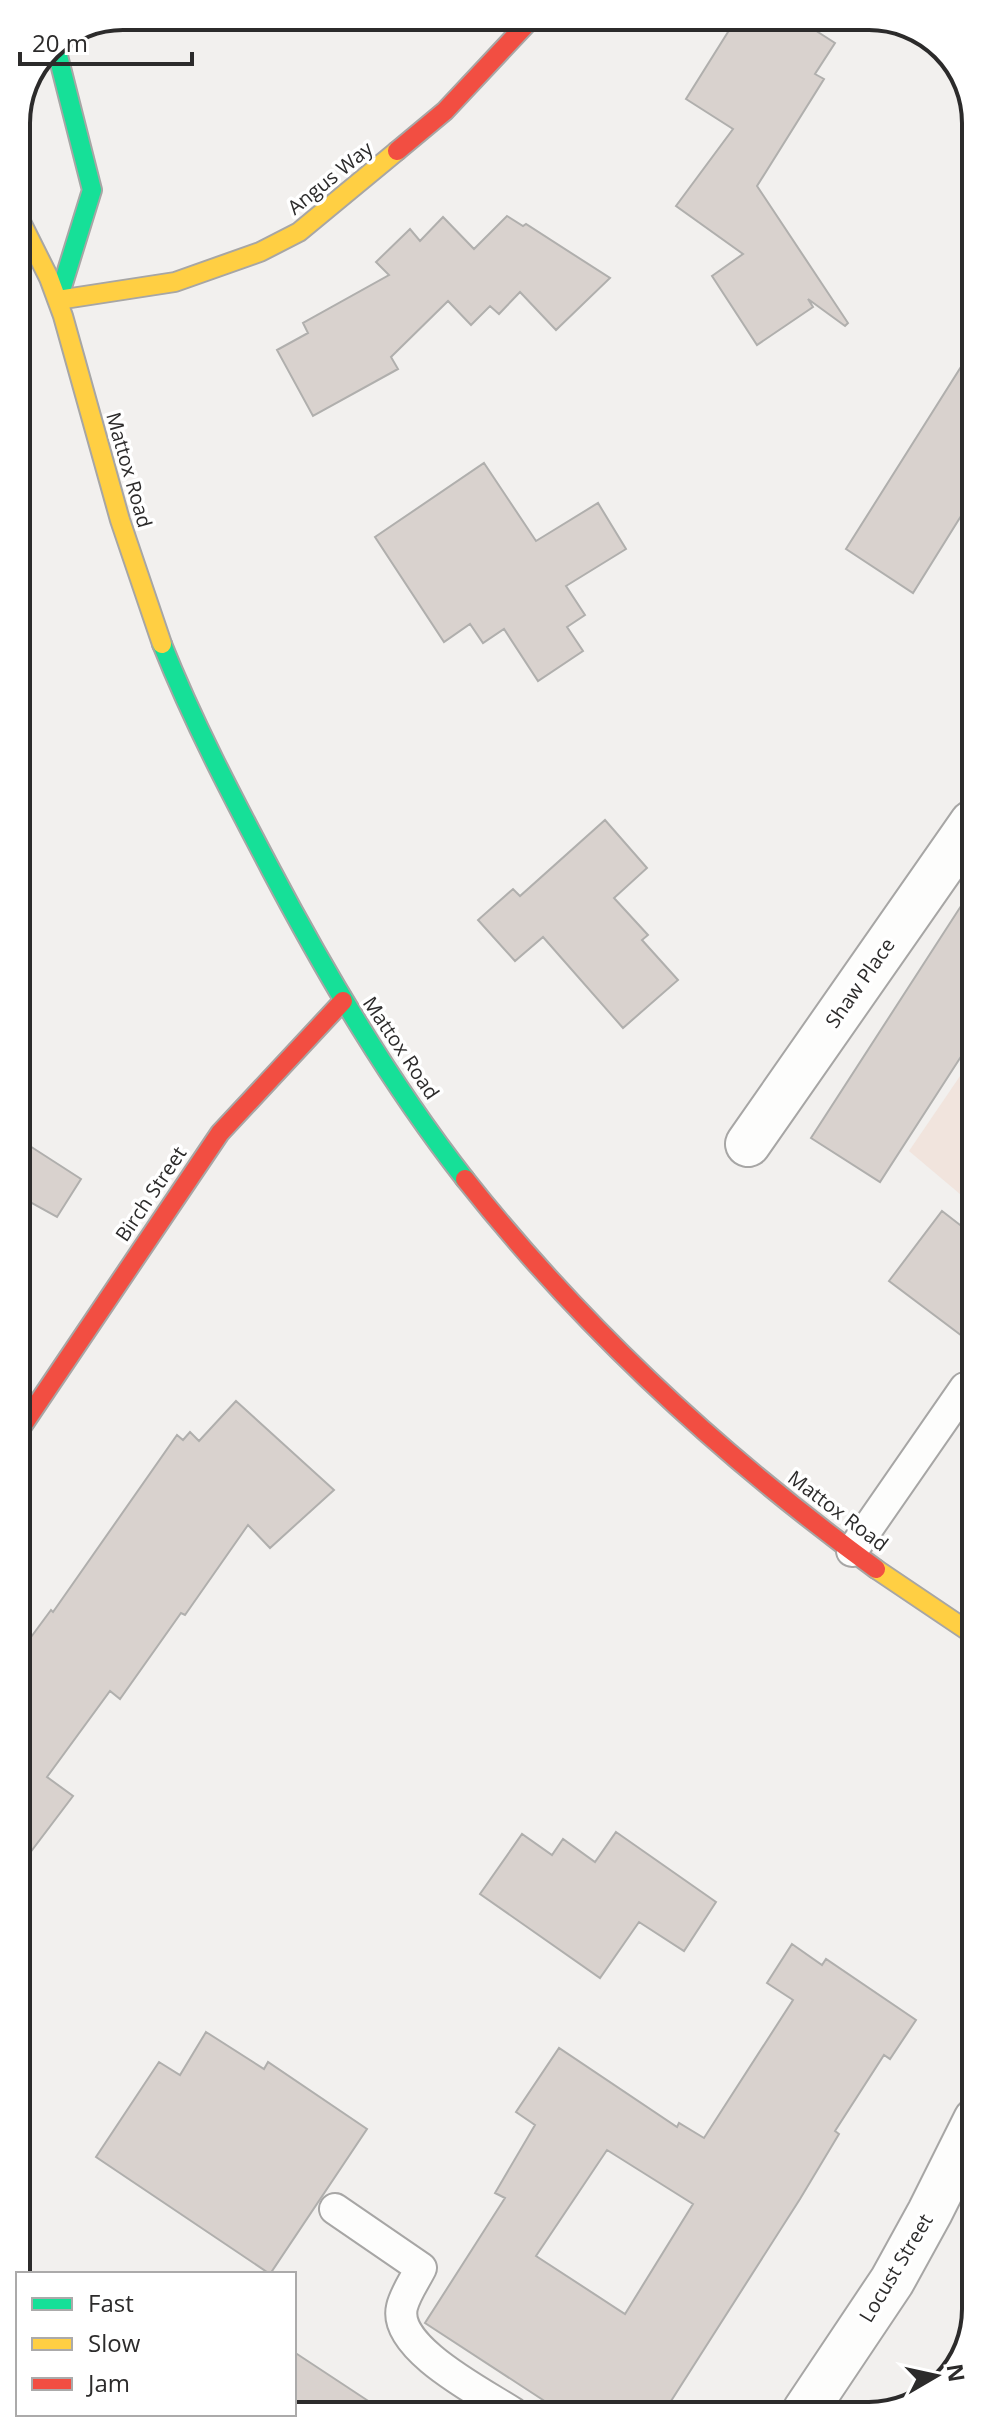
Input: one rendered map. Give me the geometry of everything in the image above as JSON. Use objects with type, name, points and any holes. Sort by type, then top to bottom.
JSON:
[{"type":"main road","name":"Angus Way","points":[[58,300],[175,282],[260,252],[299,232],[445,111],[521,30]]},
{"type":"main road","points":[[58,57],[92,190],[58,300]]},
{"type":"main road","name":"Mattox Road","points":[[30,241],[58,300],[117,515],[173,672],[249,829],[343,1001],[382,1063],[472,1187],[577,1306],[682,1411],[749,1470],[852,1551],[962,1627]]},
{"type":"main road","name":"Birch Street","points":[[30,1415],[220,1133],[343,1001]]},
{"type":"street","name":"Shaw Place","points":[[748,1144],[962,837]]},
{"type":"street","name":"Locust Street","points":[[811,2402],[892,2281],[962,2148]]},
{"type":"lane","points":[[852,1551],[962,1392]]},
{"type":"lane","points":[[335,2209],[421,2268],[401,2309],[406,2333],[425,2355],[496,2402]]},
{"type":"shaded area","points":[[962,1073],[962,1196],[909,1151]]},
{"type":"building","points":[[729,30],[815,30],[835,43],[815,74],[824,79],[757,186],[848,323],[845,326],[808,299],[813,307],[757,345],[712,276],[743,254],[676,206],[733,129],[686,99]]},
{"type":"building","points":[[507,216],[523,226],[526,224],[610,278],[556,330],[520,292],[499,314],[490,306],[471,325],[448,301],[391,357],[398,369],[313,416],[277,350],[308,333],[303,323],[389,275],[376,262],[410,229],[420,241],[443,217],[474,249]]},
{"type":"building","points":[[962,365],[962,514],[913,593],[846,549]]},
{"type":"building","points":[[484,463],[536,541],[598,503],[626,549],[566,586],[585,615],[567,627],[583,651],[538,681],[504,629],[483,643],[470,624],[444,642],[375,537]]},
{"type":"building","points":[[605,820],[647,868],[614,898],[648,935],[642,940],[678,980],[623,1028],[543,937],[515,961],[478,920],[513,889],[520,896]]},
{"type":"building","points":[[962,904],[962,1055],[880,1182],[811,1138]]},
{"type":"building","points":[[30,1146],[81,1179],[57,1217],[30,1202]]},
{"type":"building","points":[[942,1211],[962,1226],[962,1336],[889,1281]]},
{"type":"building","points":[[236,1401],[334,1490],[270,1548],[248,1525],[185,1615],[181,1613],[120,1699],[110,1691],[47,1777],[73,1796],[30,1853],[30,1638],[51,1610],[53,1612],[177,1435],[183,1440],[190,1432],[199,1441]]},
{"type":"building","points":[[616,1832],[716,1902],[684,1951],[639,1922],[600,1978],[480,1894],[522,1834],[552,1855],[563,1839],[595,1862]]},
{"type":"building","points":[[792,1944],[822,1965],[826,1959],[916,2020],[890,2059],[884,2055],[835,2131],[839,2134],[800,2199],[670,2402],[546,2402],[425,2323],[505,2198],[495,2193],[535,2125],[516,2112],[559,2048],[677,2127],[679,2123],[704,2138],[793,2000],[767,1983]],"holes":[[[607,2150],[693,2204],[625,2314],[536,2256]]]},
{"type":"building","points":[[206,2032],[264,2069],[268,2062],[367,2129],[271,2272],[96,2157],[159,2062],[180,2075]]},
{"type":"building","points":[[296,2353],[370,2402],[296,2402]]},
{"type":"traffic: fast","points":[[58,57],[92,190],[58,300]]},
{"type":"traffic: fast","points":[[162,644],[214,758],[315,950],[386,1068],[465,1179]]},
{"type":"traffic: slow","points":[[58,300],[175,282],[260,252],[299,232],[397,151]]},
{"type":"traffic: slow","points":[[30,240],[63,316],[120,520],[162,644]]},
{"type":"traffic: slow","points":[[876,1569],[962,1627]]},
{"type":"traffic: jam","points":[[397,151],[445,111],[521,30]]},
{"type":"traffic: jam","points":[[30,1415],[220,1133],[343,1001]]},
{"type":"traffic: jam","points":[[465,1179],[557,1287],[657,1388],[764,1482],[876,1569]]}]
